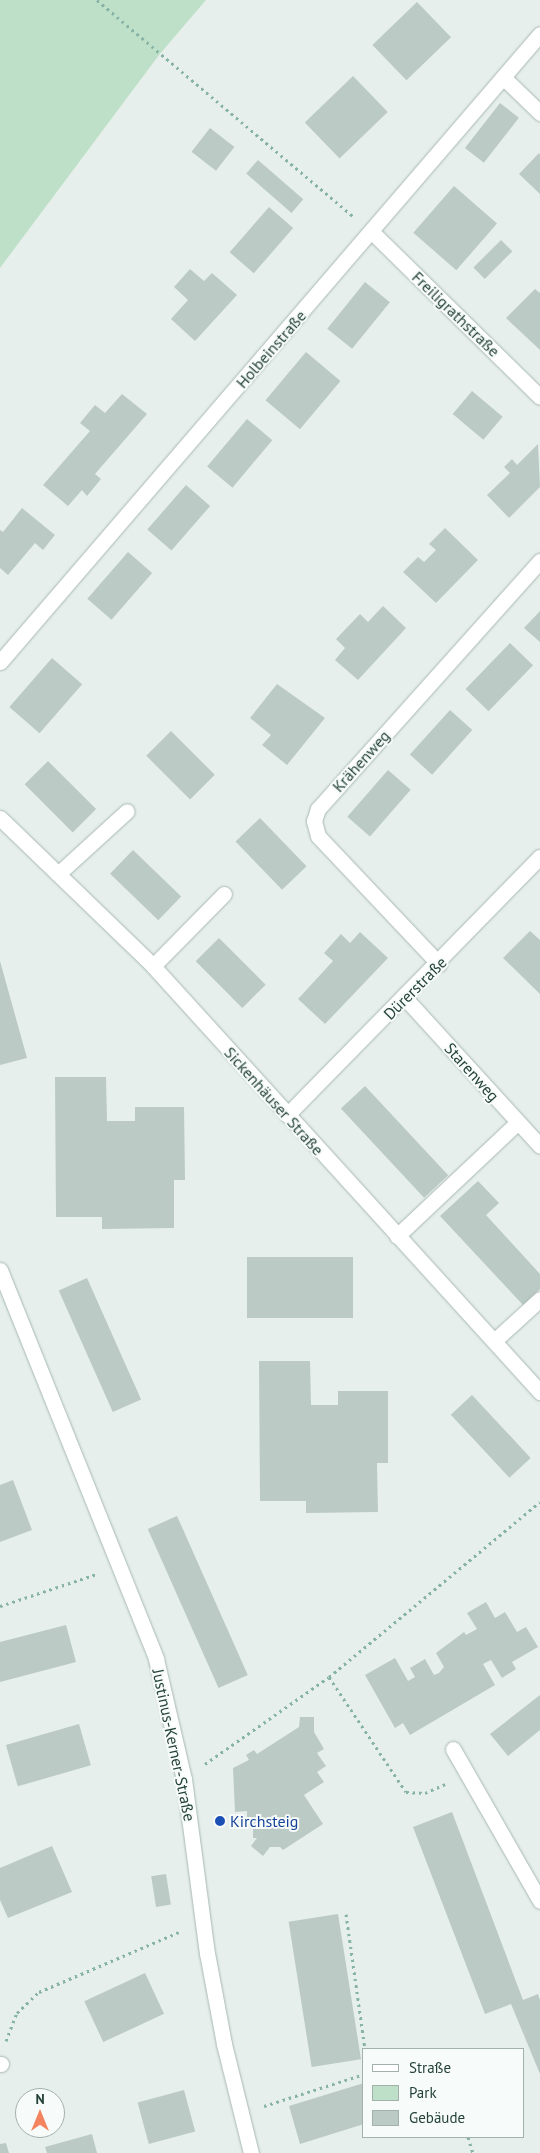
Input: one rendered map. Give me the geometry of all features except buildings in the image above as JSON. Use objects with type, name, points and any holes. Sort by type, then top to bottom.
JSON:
[{"type":"street","name":"Holbeinstraße","points":[[0,662],[372,232],[540,34]]},
{"type":"street","points":[[503,77],[540,114]]},
{"type":"street","name":"Freiligrathstraße","points":[[372,232],[540,397]]},
{"type":"street","name":"Krähenweg","points":[[438,964],[318,836],[314,821],[318,809],[540,561]]},
{"type":"street","points":[[58,874],[126,811]]},
{"type":"street","name":"Sickenhäuser Straße","points":[[0,818],[153,966],[286,1115],[540,1392]]},
{"type":"street","name":"Dürerstraße","points":[[286,1115],[405,998],[540,857]]},
{"type":"street","points":[[153,966],[224,894]]},
{"type":"street","name":"Starenweg","points":[[405,998],[540,1146]]},
{"type":"street","points":[[397,1236],[518,1122]]},
{"type":"street","name":"Justinus-Kerner-Straße","points":[[0,1270],[121,1566],[156,1659],[184,1779],[203,1922],[224,2044],[251,2153]]},
{"type":"street","points":[[494,1341],[540,1300]]},
{"type":"street","points":[[453,1749],[540,1901]]},
{"type":"path","points":[[97,0],[372,232]]},
{"type":"path","points":[[184,1779],[329,1677],[540,1502]]},
{"type":"path","points":[[0,1606],[121,1566]]},
{"type":"path","points":[[329,1677],[406,1792],[425,1793],[467,1774]]},
{"type":"path","points":[[346,1914],[366,2048]]},
{"type":"path","points":[[0,2064],[17,2013],[39,1992],[203,1922]]},
{"type":"path","points":[[279,2101],[362,2075]]},
{"type":"path","points":[[468,2138],[473,2153]]},
{"type":"green space","points":[[0,0],[206,0],[159,55],[0,268]]},
{"type":"place","name":"Kirchsteig","points":[[220,1821]]}]
